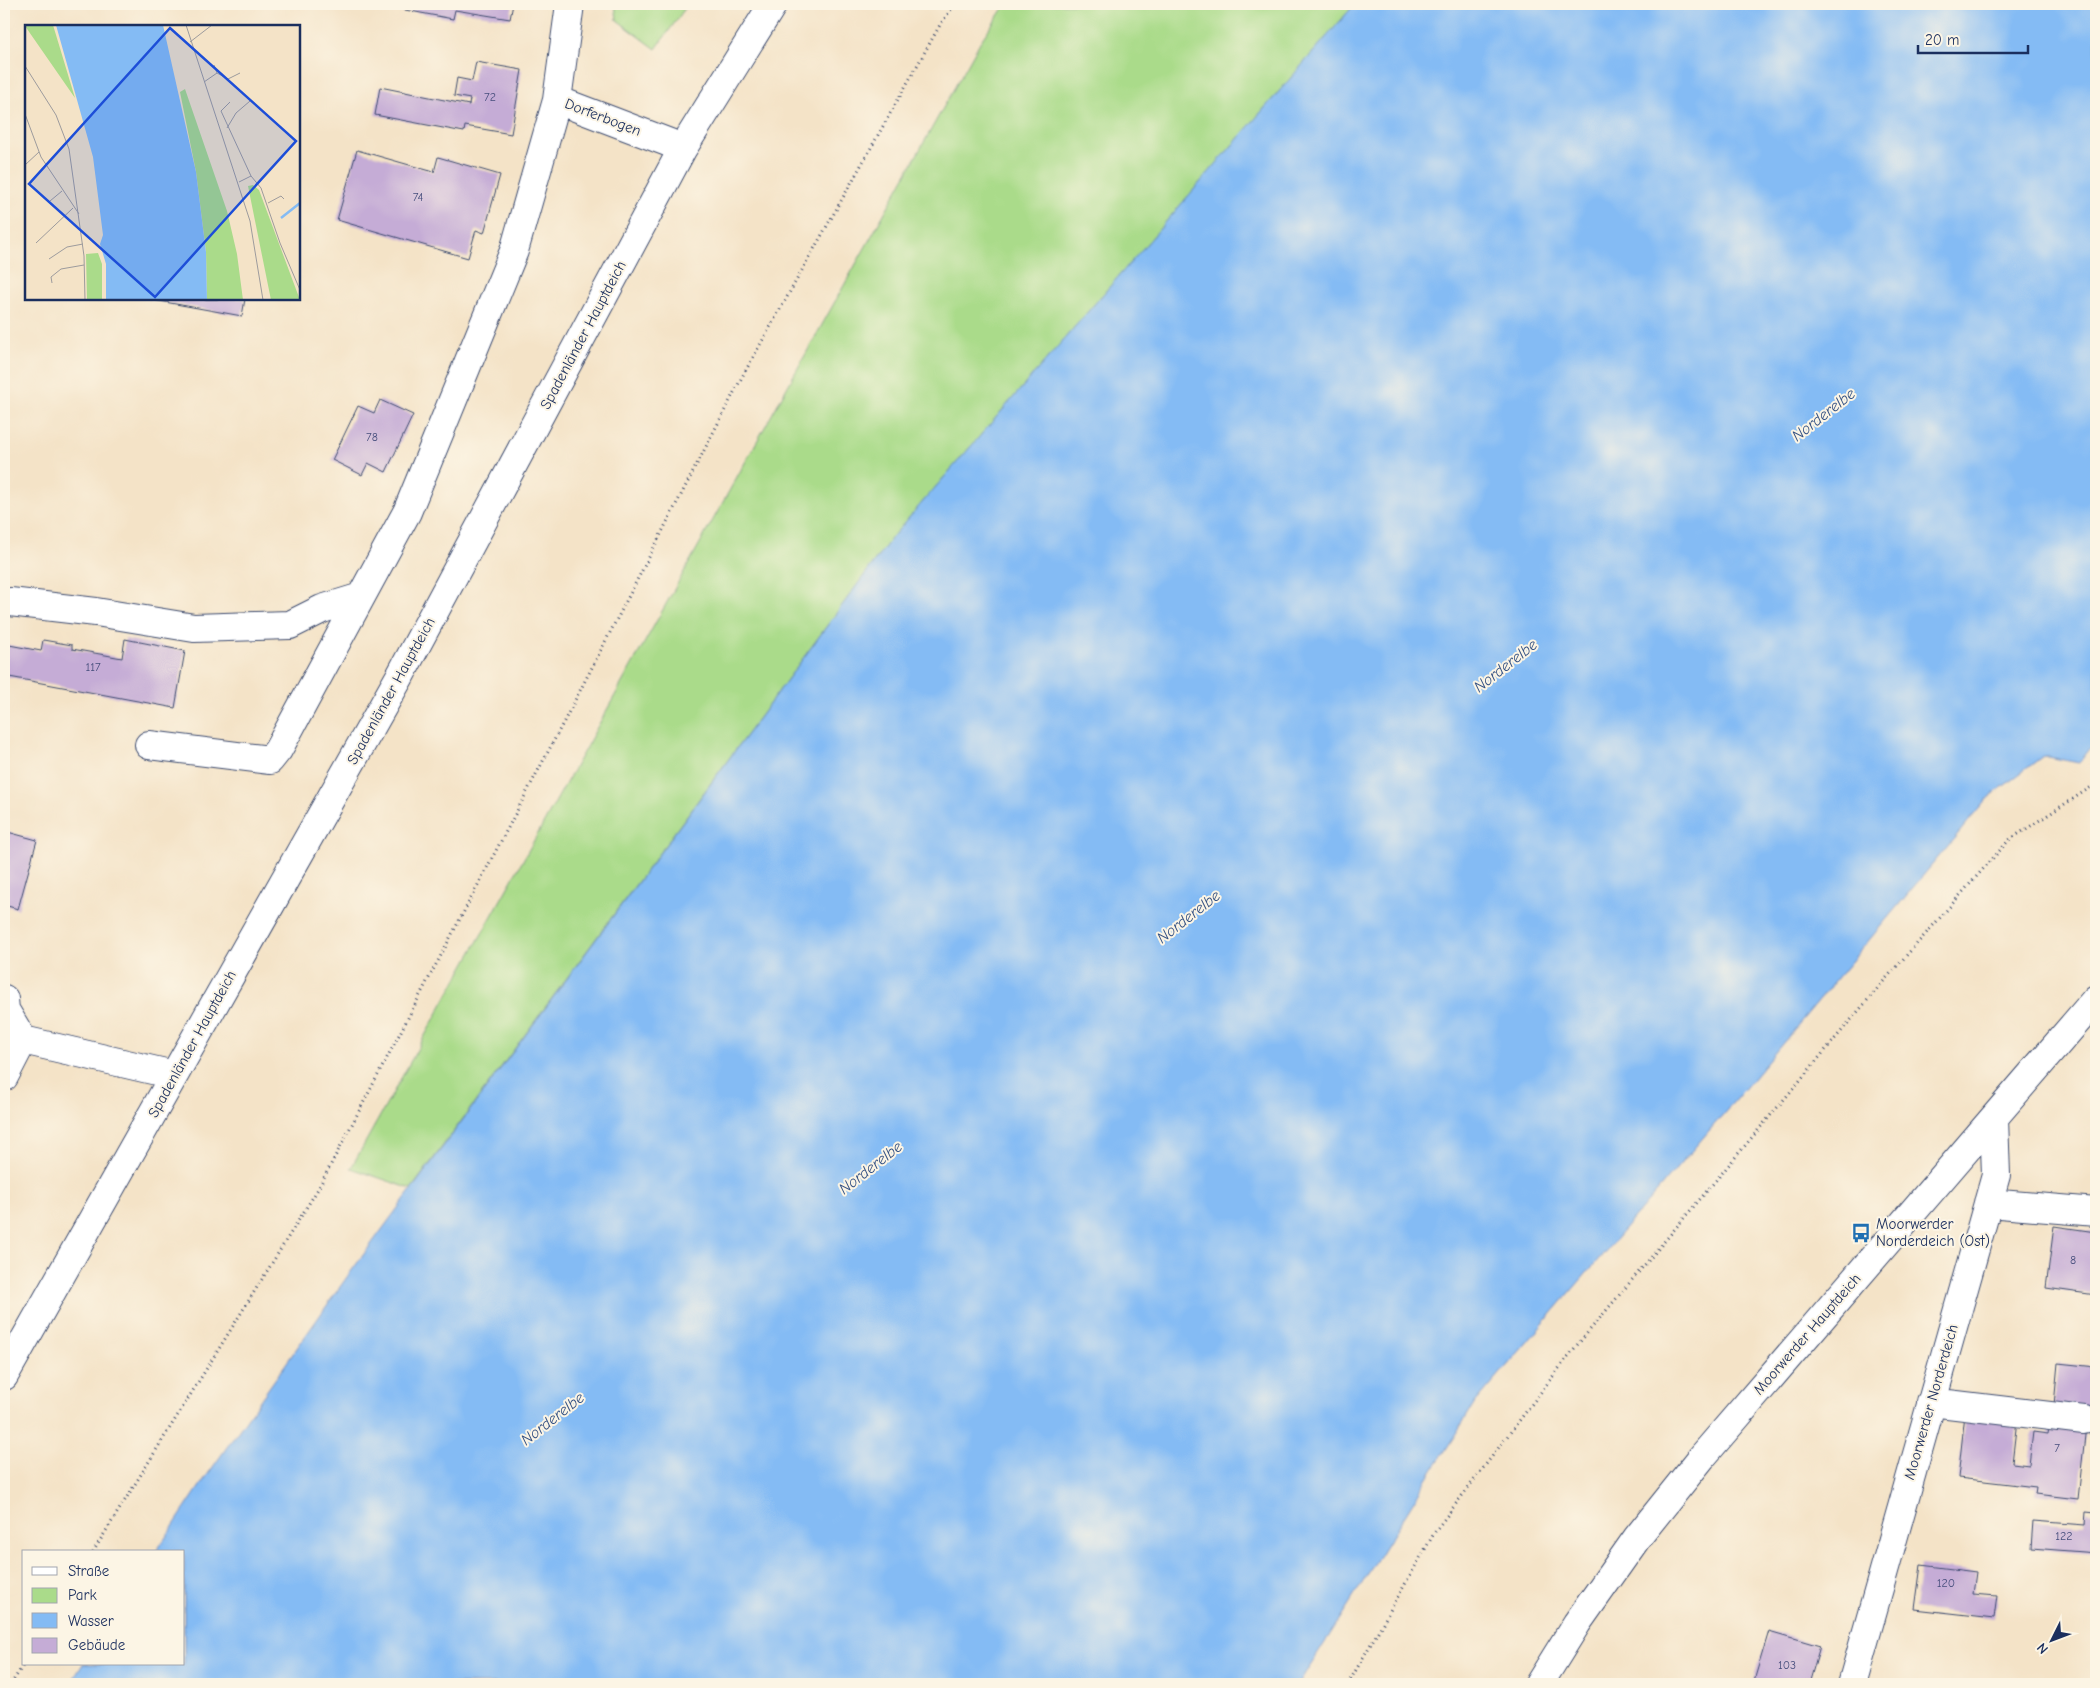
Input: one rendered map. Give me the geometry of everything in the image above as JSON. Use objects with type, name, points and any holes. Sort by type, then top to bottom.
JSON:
[{"type":"street","name":"Dorferbogen","points":[[570,4],[557,100],[683,148]]},
{"type":"street","name":"Spadenländer Hauptdeich","points":[[4,1376],[400,676],[683,148],[773,4]]},
{"type":"street","points":[[149,745],[270,760],[278,750],[407,512],[514,251],[557,100]]},
{"type":"street","points":[[10,602],[204,628],[290,625],[322,609],[362,596]]},
{"type":"street","points":[[4,999],[5,1010],[23,1040],[174,1075]]},
{"type":"street","name":"Moorwerder Hauptdeich","points":[[1538,1684],[1577,1623],[1637,1538],[1684,1479],[2096,999]]},
{"type":"street","points":[[4,1077],[23,1040]]},
{"type":"street","name":"Moorwerder Norderdeich","points":[[1852,1684],[1996,1175],[1994,1118]]},
{"type":"street","points":[[1988,1203],[2096,1212]]},
{"type":"street","points":[[1931,1402],[2084,1420]]},
{"type":"path","points":[[95,1550],[318,1189],[571,708],[742,377],[935,34],[955,4]]},
{"type":"path","points":[[1348,1684],[1436,1530],[1573,1350],[1882,983],[2009,840],[2096,784]]},
{"type":"path","points":[[11,1684],[23,1666]]},
{"type":"green space","points":[[615,4],[688,4],[656,49],[617,20]]},
{"type":"green space","points":[[1006,4],[1355,4],[894,535],[411,1189],[351,1168],[980,42]]},
{"type":"water","name":"Norderelbe","points":[[1355,4],[2096,4],[2096,741],[2079,763],[2043,756],[1988,798],[1726,1111],[1475,1403],[1299,1684],[70,1684],[82,1666],[185,1666],[185,1550],[157,1550],[208,1474],[347,1277],[894,535]]},
{"type":"building","points":[[373,4],[513,4],[510,19],[455,10],[453,19]]},
{"type":"building","points":[[476,62],[522,70],[511,134],[465,126],[464,132],[375,115],[380,87],[469,105],[470,99],[454,96],[457,78],[472,81]]},
{"type":"building","points":[[357,150],[434,172],[438,157],[500,175],[484,233],[476,230],[468,258],[337,220]]},
{"type":"building","points":[[154,300],[245,300],[242,316]]},
{"type":"building","points":[[380,400],[413,415],[386,472],[368,463],[362,475],[332,460],[358,406],[374,413]]},
{"type":"building","points":[[125,639],[185,651],[175,708],[4,676],[4,644],[41,651],[43,640],[72,645],[72,649],[122,658]]},
{"type":"building","points":[[4,831],[37,840],[18,909],[4,905]]},
{"type":"building","points":[[2054,1226],[2096,1232],[2096,1295],[2046,1288]]},
{"type":"building","points":[[2058,1363],[2096,1367],[2096,1410],[2054,1405]]},
{"type":"building","points":[[1965,1414],[2017,1420],[2012,1463],[2029,1465],[2033,1432],[2048,1434],[2050,1421],[2086,1426],[2078,1499],[2035,1494],[2036,1487],[1958,1478]]},
{"type":"building","points":[[2086,1512],[2096,1513],[2096,1553],[2031,1548],[2033,1521],[2085,1525]]},
{"type":"building","points":[[1921,1565],[1976,1572],[1973,1594],[1997,1596],[1994,1618],[1915,1609]]},
{"type":"building","points":[[1769,1631],[1820,1646],[1809,1684],[1753,1684]]},
{"type":"place","name":"Moorwerder Norderdeich (Ost)","points":[[1861,1233]]}]
